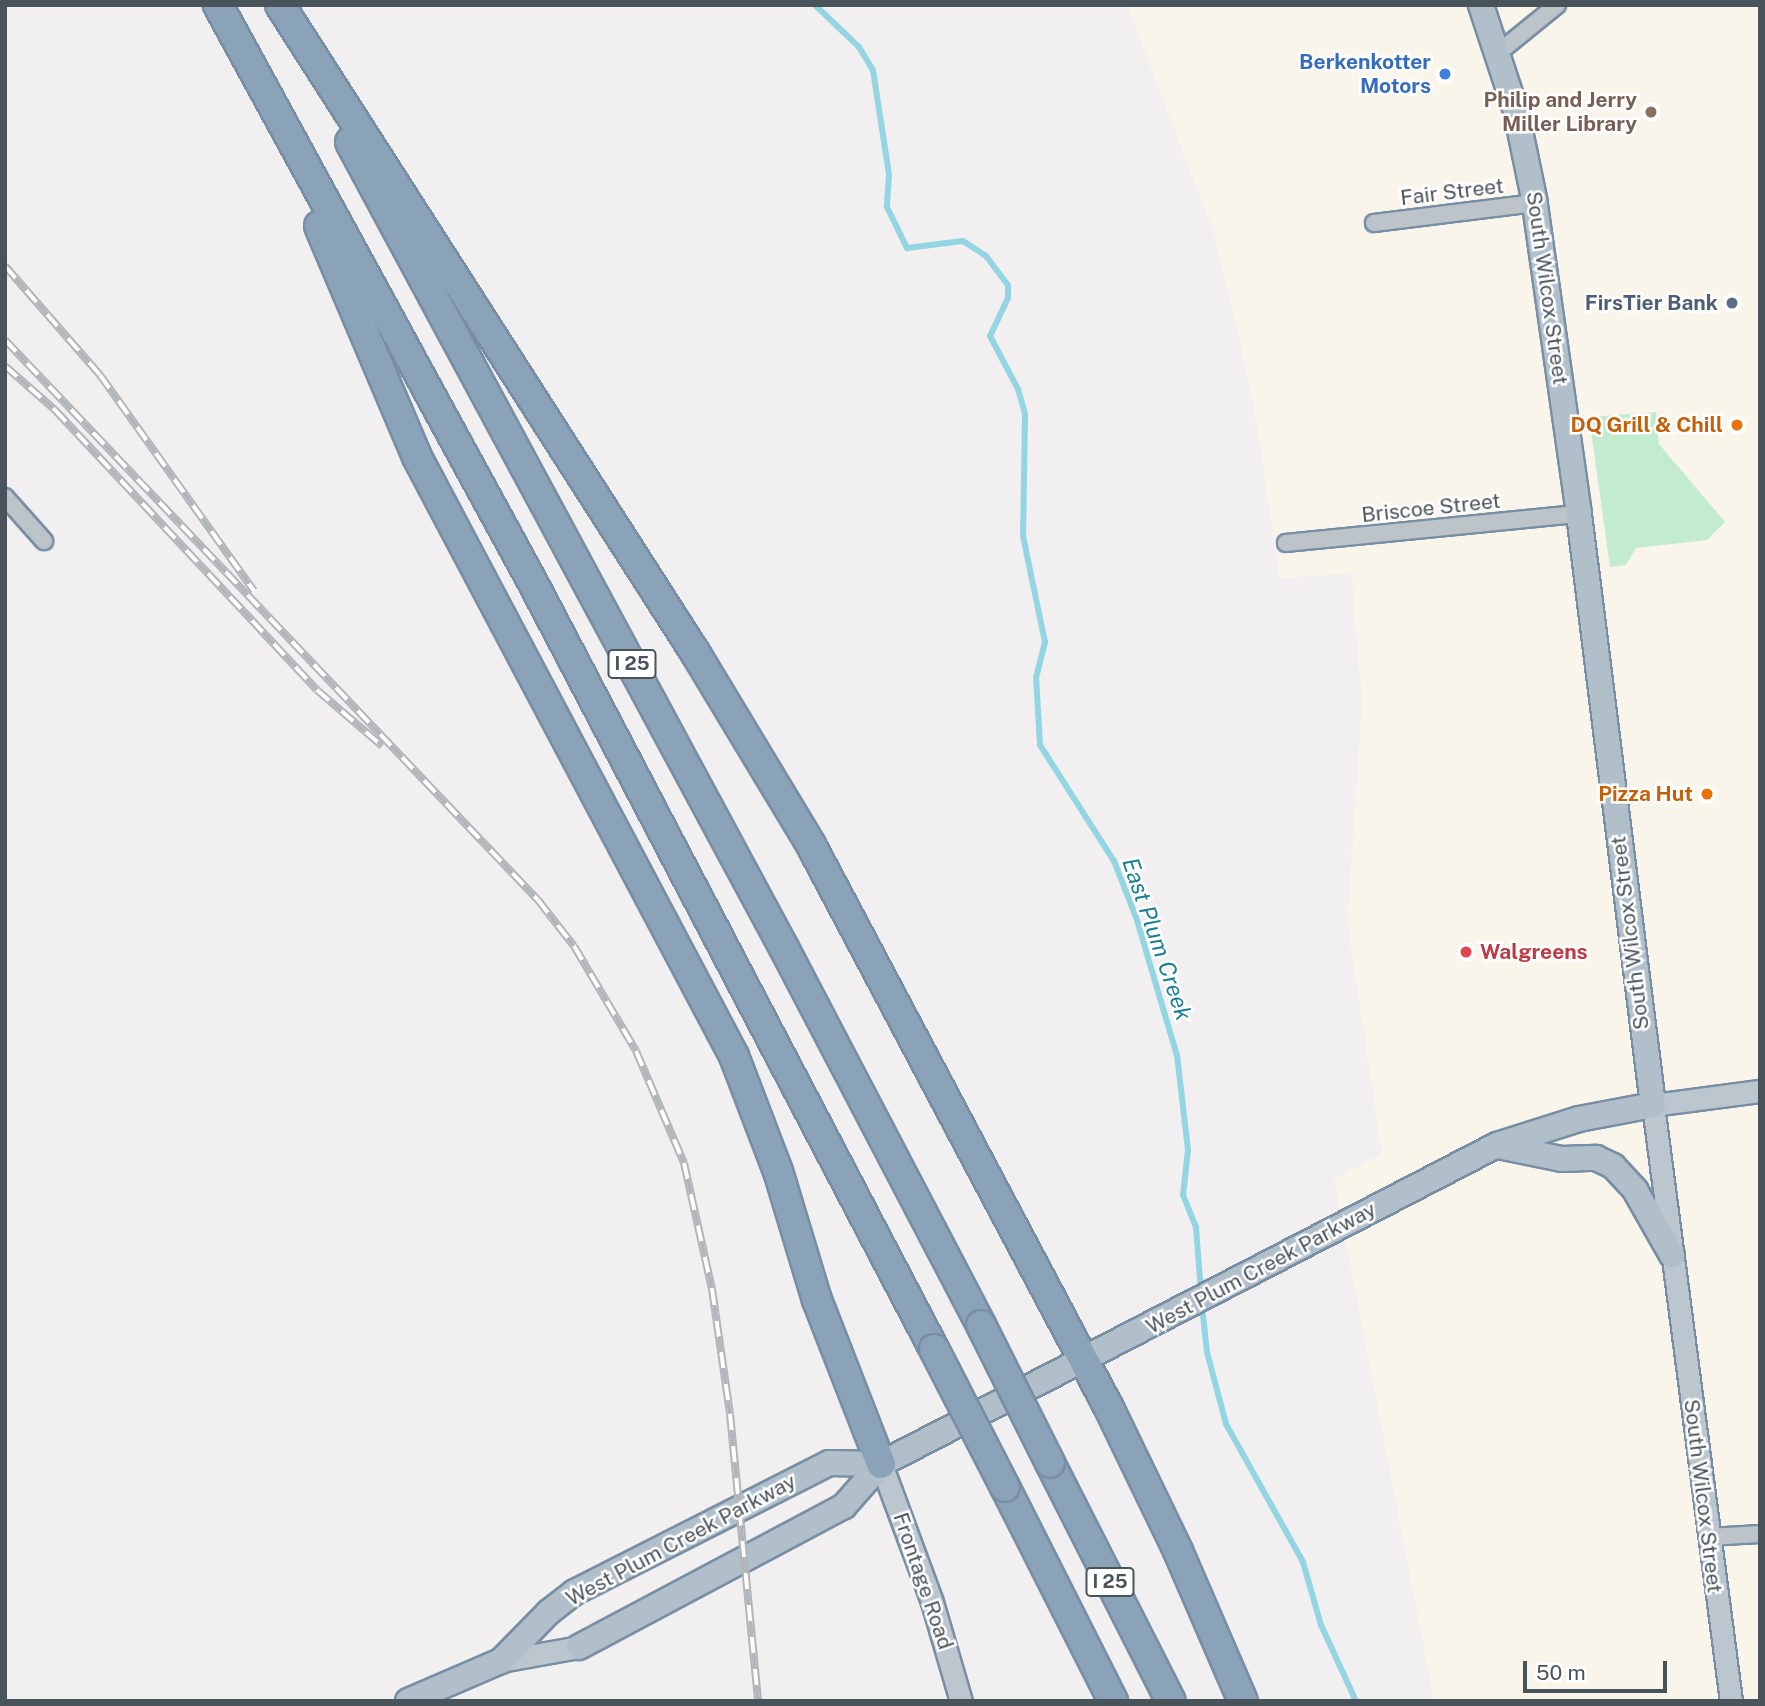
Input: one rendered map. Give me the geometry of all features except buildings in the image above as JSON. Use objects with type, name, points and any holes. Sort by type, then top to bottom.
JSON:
[{"type":"highway","name":"I 25","points":[[218,5],[533,583],[934,1349],[1113,1701]]},
{"type":"highway","name":"I 25","points":[[278,5],[784,948],[981,1325],[1171,1701]]},
{"type":"highway","points":[[278,5],[742,726],[841,900],[1084,1362],[1178,1550],[1243,1701]]},
{"type":"highway","points":[[259,81],[417,457],[734,1056],[778,1171],[821,1312],[880,1464]]},
{"type":"main road","name":"South Wilcox Street","points":[[1481,5],[1516,111],[1535,203],[1579,514],[1731,1701]]},
{"type":"main road","points":[[1653,1105],[1760,1091]]},
{"type":"main road","name":"West Plum Creek Parkway","points":[[408,1701],[501,1661],[579,1647],[617,1631],[844,1506],[880,1464],[1084,1362],[1497,1146],[1580,1119],[1653,1105]]},
{"type":"main road","points":[[1497,1146],[1562,1159],[1596,1158],[1613,1166],[1635,1190],[1672,1255]]},
{"type":"main road","name":"West Plum Creek Parkway","points":[[501,1661],[549,1612],[575,1592],[829,1463],[880,1464]]},
{"type":"main road","name":"Frontage Road","points":[[880,1464],[932,1602],[961,1701]]},
{"type":"street","points":[[1498,52],[1557,5]]},
{"type":"street","name":"Fair Street","points":[[1374,223],[1535,203]]},
{"type":"street","points":[[5,497],[44,541]]},
{"type":"street","name":"Briscoe Street","points":[[1286,543],[1579,514]]},
{"type":"street","points":[[1708,1537],[1760,1534]]},
{"type":"shaded area","points":[[1127,5],[1760,5],[1760,1701],[1434,1701],[1334,1179],[1382,1154],[1347,921],[1362,704],[1351,573],[1280,579],[1252,395],[1215,236]]},
{"type":"green space","points":[[1656,412],[1659,444],[1725,522],[1707,540],[1636,548],[1626,565],[1610,567],[1589,417]]},
{"type":"waterway","name":"East Plum Creek","points":[[815,5],[859,47],[873,70],[889,175],[887,207],[907,248],[963,241],[986,256],[1008,285],[1008,298],[990,336],[1018,389],[1025,414],[1023,536],[1045,642],[1036,677],[1040,745],[1114,861],[1136,917],[1177,1055],[1188,1150],[1183,1195],[1196,1228],[1201,1291]]},
{"type":"waterway","name":"East Plum Creek","points":[[1202,1306],[1207,1352],[1226,1424],[1303,1562],[1321,1625],[1356,1701]]},
{"type":"railway","points":[[5,266],[100,375],[254,591]]},
{"type":"railway","points":[[5,340],[538,900],[574,946],[636,1051],[684,1163],[712,1289],[730,1414],[758,1701]]},
{"type":"railway","points":[[5,366],[55,410],[317,690],[382,746]]},
{"type":"place","name":"Berkenkotter Motors","points":[[1445,74]]},
{"type":"place","name":"Philip and Jerry Miller Library","points":[[1651,112]]},
{"type":"place","name":"FirsTier Bank","points":[[1732,303]]},
{"type":"place","name":"DQ Grill & Chill","points":[[1737,425]]},
{"type":"place","name":"Pizza Hut","points":[[1707,794]]},
{"type":"place","name":"Walgreens","points":[[1466,952]]}]
